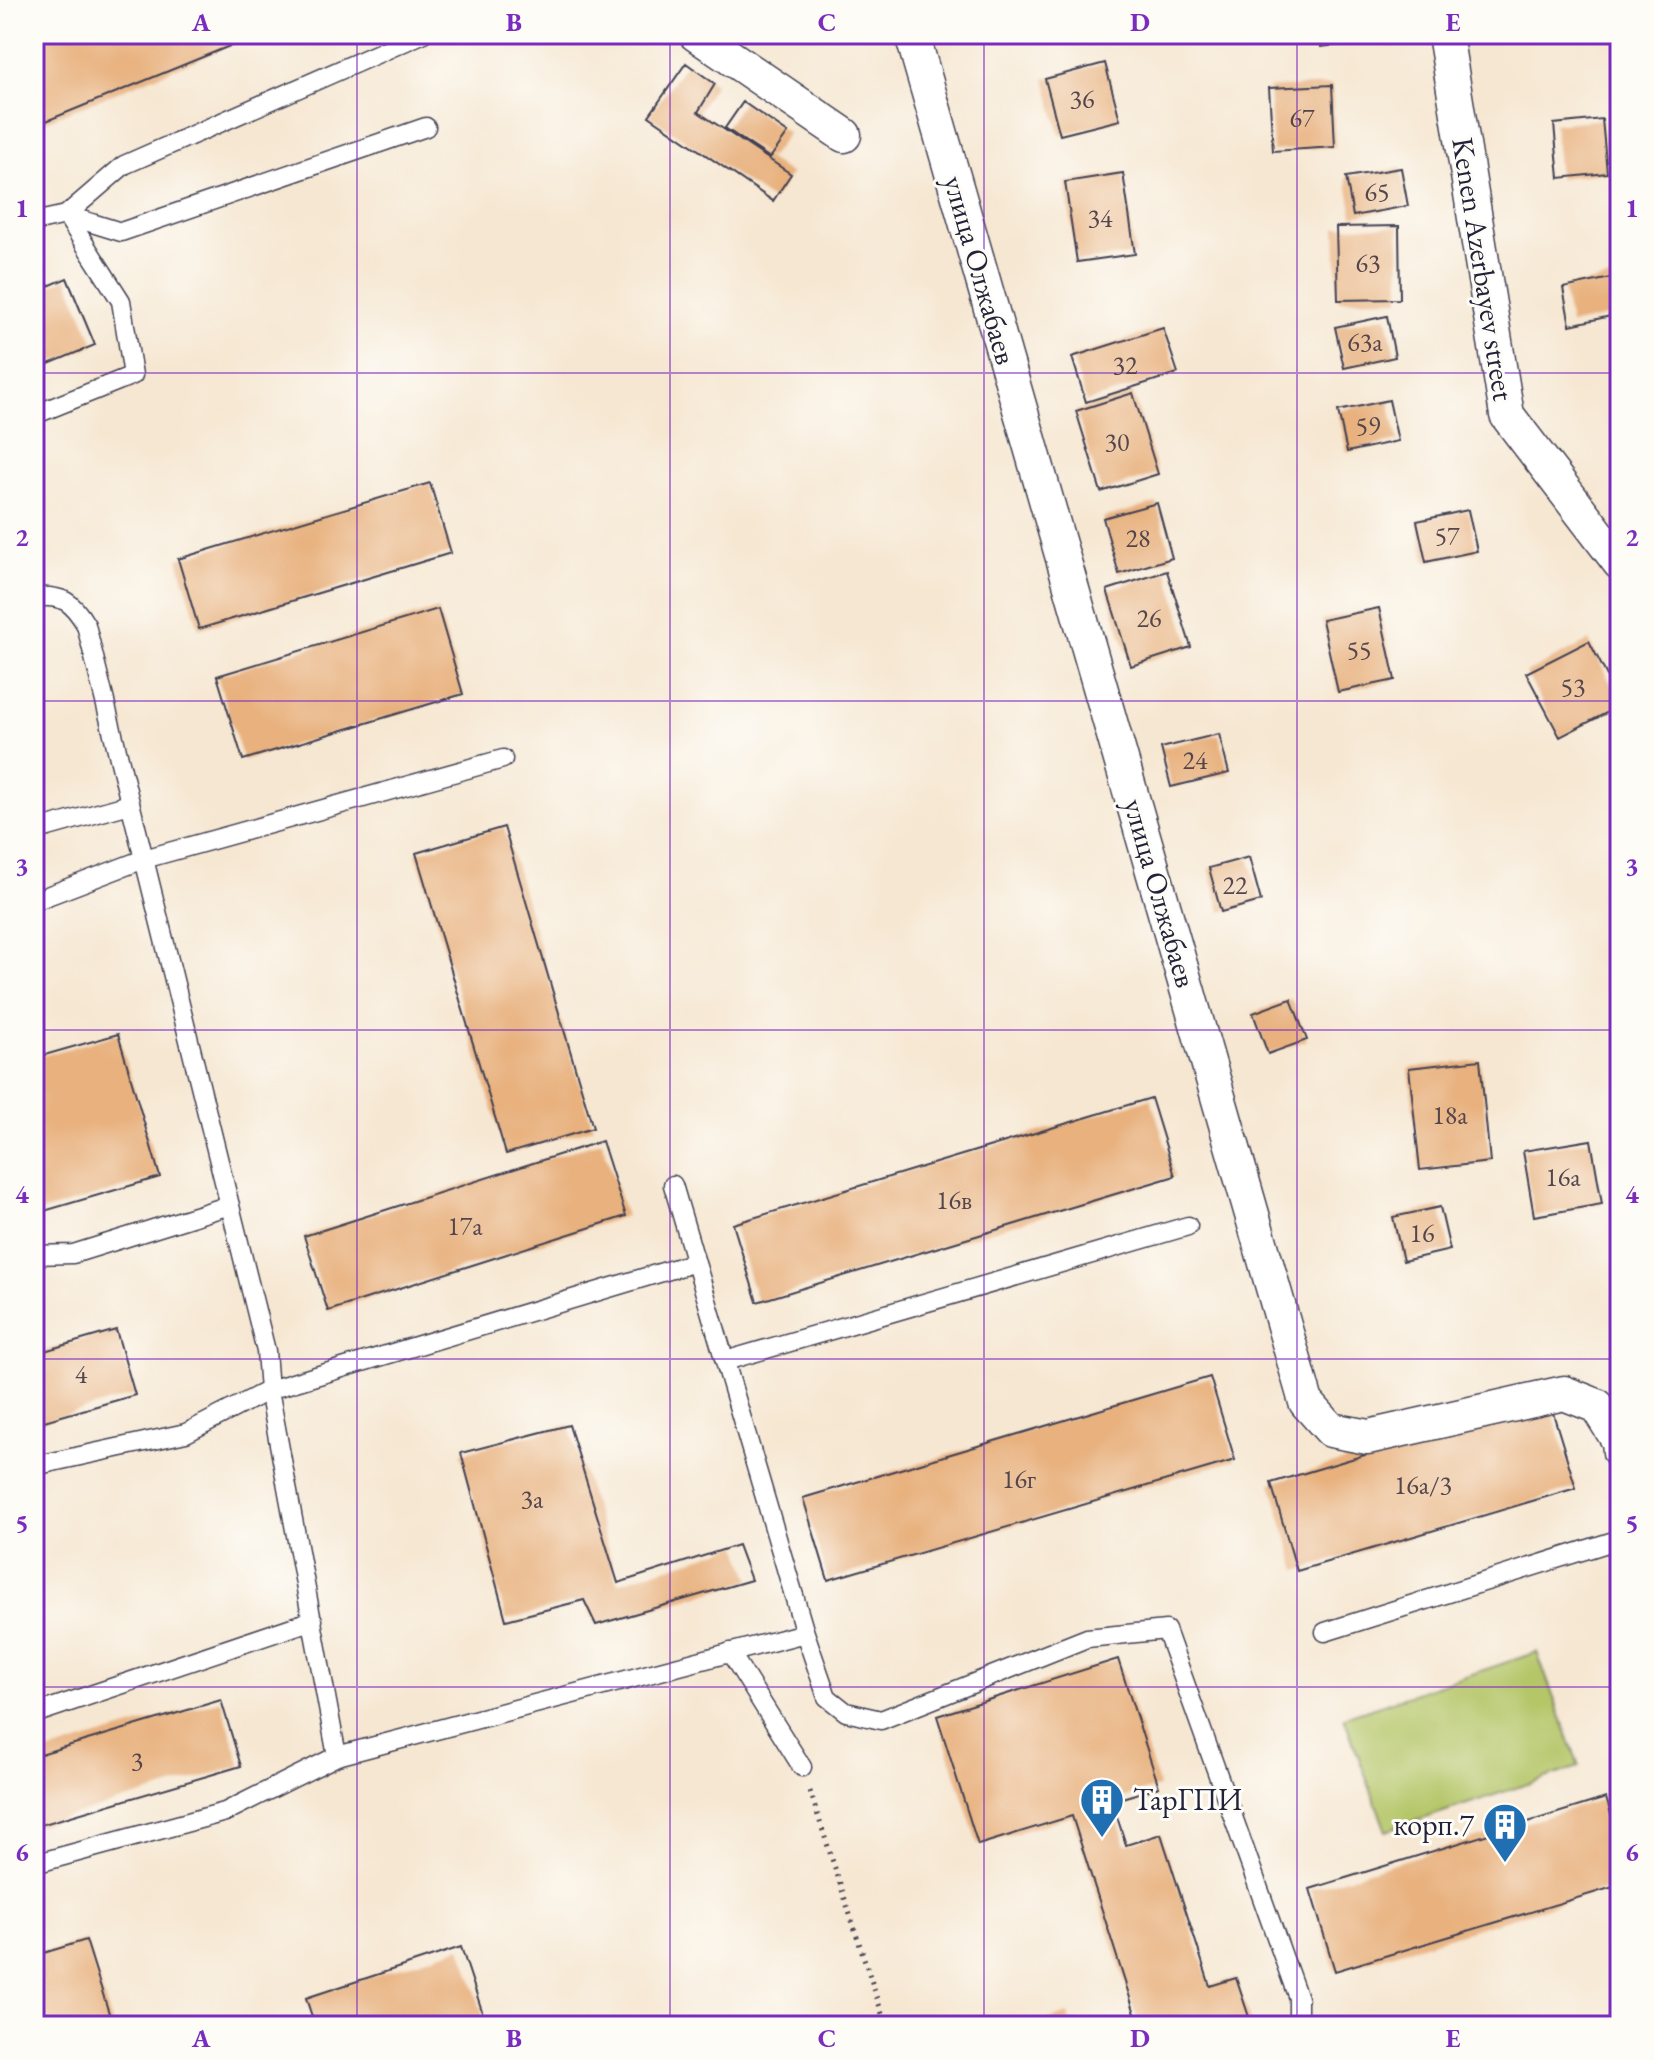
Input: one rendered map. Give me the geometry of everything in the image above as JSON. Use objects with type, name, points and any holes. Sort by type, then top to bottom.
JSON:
[{"type":"street","points":[[696,34],[844,135]]},
{"type":"street","name":"улица Олжабаев","points":[[912,34],[1306,1402],[1331,1430],[1368,1437],[1564,1393],[1597,1406],[1619,1441],[1620,1452]]},
{"type":"street","name":"Kenen Azerbayev street","points":[[1445,34],[1507,415],[1620,563]]},
{"type":"lane","points":[[34,222],[66,215],[124,165],[422,34]]},
{"type":"lane","points":[[66,215],[121,232],[426,127]]},
{"type":"lane","points":[[34,415],[133,375],[121,301],[66,215]]},
{"type":"lane","points":[[34,597],[51,595],[75,606],[86,625],[266,1351],[269,1390],[337,1756]]},
{"type":"lane","points":[[34,901],[144,859],[503,759]]},
{"type":"lane","points":[[34,831],[130,804]]},
{"type":"lane","points":[[673,1185],[805,1633],[827,1697],[846,1712],[881,1720],[1087,1638],[1166,1630],[1298,1998],[1298,2026]]},
{"type":"lane","points":[[34,1255],[73,1254],[230,1205]]},
{"type":"lane","points":[[725,1361],[1188,1226]]},
{"type":"lane","points":[[34,1466],[186,1433],[269,1390],[696,1262]]},
{"type":"lane","points":[[1325,1632],[1620,1539]]},
{"type":"lane","points":[[34,1714],[313,1620]]},
{"type":"lane","points":[[34,1864],[225,1812],[337,1756],[805,1633]]},
{"type":"lane","points":[[730,1652],[802,1767]]},
{"type":"path","points":[[802,1767],[886,2026]]},
{"type":"green space","points":[[1537,1652],[1579,1767],[1386,1831],[1344,1717]]},
{"type":"building","points":[[60,34],[259,34],[34,126],[34,45]]},
{"type":"building","points":[[1320,34],[1372,34],[1373,41],[1321,47]]},
{"type":"building","points":[[686,63],[715,84],[698,112],[791,174],[773,201],[649,116]]},
{"type":"building","points":[[1105,63],[1120,120],[1060,135],[1045,79]]},
{"type":"building","points":[[1332,85],[1335,147],[1273,151],[1269,88]]},
{"type":"building","points":[[743,102],[788,133],[770,158],[725,128]]},
{"type":"building","points":[[1602,119],[1607,173],[1559,178],[1554,124]]},
{"type":"building","points":[[1401,168],[1408,206],[1353,216],[1346,177]]},
{"type":"building","points":[[1123,173],[1135,254],[1077,262],[1065,182]]},
{"type":"building","points":[[1399,226],[1400,299],[1338,300],[1336,227]]},
{"type":"building","points":[[1620,276],[1620,314],[1570,325],[1563,288]]},
{"type":"building","points":[[67,278],[95,345],[34,370],[34,292]]},
{"type":"building","points":[[1387,316],[1395,357],[1344,368],[1335,327]]},
{"type":"building","points":[[1163,328],[1178,373],[1086,402],[1072,357]]},
{"type":"building","points":[[1133,393],[1158,474],[1101,492],[1076,411]]},
{"type":"building","points":[[1389,400],[1398,441],[1347,452],[1338,411]]},
{"type":"building","points":[[430,483],[451,553],[199,629],[178,559]]},
{"type":"building","points":[[1157,503],[1172,558],[1119,574],[1103,518]]},
{"type":"building","points":[[1468,510],[1477,551],[1426,562],[1417,521]]},
{"type":"building","points":[[1167,571],[1191,647],[1131,666],[1107,590]]},
{"type":"building","points":[[1379,608],[1395,680],[1338,692],[1322,620]]},
{"type":"building","points":[[438,609],[463,694],[243,760],[217,676]]},
{"type":"building","points":[[1589,641],[1620,706],[1560,737],[1526,673]]},
{"type":"building","points":[[1219,734],[1229,773],[1171,787],[1161,748]]},
{"type":"building","points":[[504,827],[593,1128],[506,1154],[416,853]]},
{"type":"building","points":[[1249,857],[1261,901],[1221,912],[1209,868]]},
{"type":"building","points":[[1291,999],[1307,1040],[1268,1054],[1253,1013]]},
{"type":"building","points":[[118,1034],[160,1177],[34,1214],[34,1058]]},
{"type":"building","points":[[1480,1060],[1490,1162],[1420,1170],[1409,1068]]},
{"type":"building","points":[[1151,1098],[1175,1176],[757,1302],[733,1224]]},
{"type":"building","points":[[1591,1140],[1602,1204],[1534,1216],[1523,1151]]},
{"type":"building","points":[[602,1141],[626,1216],[328,1311],[304,1236]]},
{"type":"building","points":[[1440,1207],[1450,1250],[1403,1261],[1393,1217]]},
{"type":"building","points":[[116,1330],[135,1395],[34,1424],[34,1354]]},
{"type":"building","points":[[1210,1377],[1235,1460],[828,1580],[803,1498]]},
{"type":"building","points":[[1549,1400],[1576,1488],[1297,1571],[1271,1483]]},
{"type":"building","points":[[569,1425],[618,1583],[738,1545],[751,1580],[596,1625],[584,1600],[506,1620],[461,1453]]},
{"type":"building","name":"ТарГПИ","points":[[1118,1659],[1159,1787],[1112,1801],[1126,1845],[1161,1834],[1210,1986],[1236,1978],[1252,2026],[1139,2026],[1072,1816],[978,1845],[937,1716]]},
{"type":"building","points":[[221,1700],[241,1766],[34,1827],[34,1756]]},
{"type":"building","name":"корп.7","points":[[1606,1798],[1620,1843],[1620,1885],[1335,1971],[1310,1889]]},
{"type":"building","points":[[86,1940],[113,2026],[34,2026],[34,1956]]},
{"type":"building","points":[[461,1947],[487,2026],[315,2026],[306,1998]]},
{"type":"building","points":[[1068,2014],[1071,2026],[1032,2026],[1032,2025]]},
{"type":"place","name":"ТарГПИ","points":[[1102,1839]]},
{"type":"place","name":"корп.7","points":[[1505,1864]]}]
